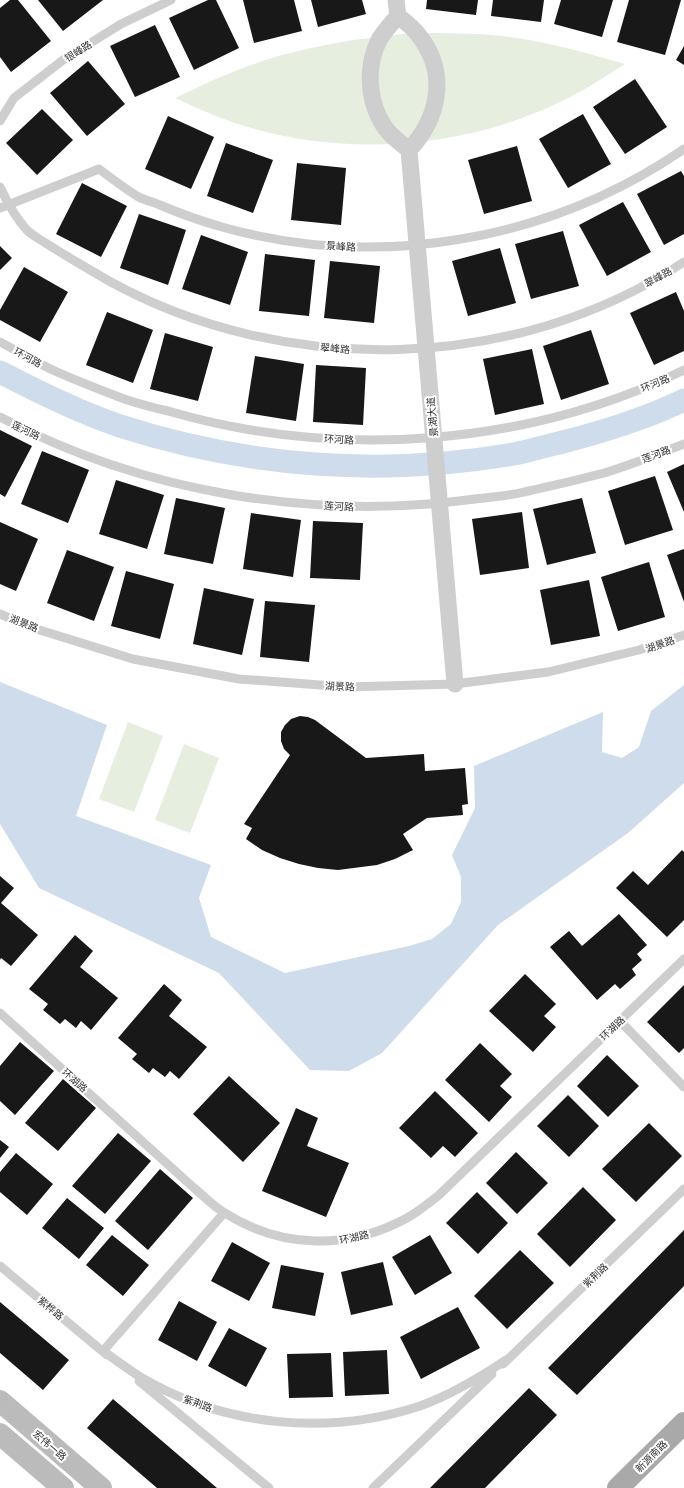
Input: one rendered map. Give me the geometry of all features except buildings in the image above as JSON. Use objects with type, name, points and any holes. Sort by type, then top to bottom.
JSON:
[{"type":"main road","name":"宏伟一路","points":[[0,1401],[101,1488]]},
{"type":"main road","name":"新源南路","points":[[618,1488],[684,1423]]},
{"type":"main road","points":[[0,1434],[63,1488]]},
{"type":"street","points":[[397,8],[420,37],[428,50],[434,65],[436,80],[437,96],[434,111],[420,138],[409,150],[386,129],[376,108],[370,86],[370,70],[373,55],[379,40],[397,8]]},
{"type":"street","name":"景湖大道","points":[[409,150],[455,684]]},
{"type":"lane","name":"银峰路","points":[[0,121],[14,98],[63,60],[121,24],[171,0]]},
{"type":"lane","name":"景峰路","points":[[4,206],[99,169],[138,196],[191,218],[246,233],[302,243],[360,247],[417,245],[474,237],[529,224],[583,205],[634,180],[684,149]]},
{"type":"lane","points":[[0,187],[4,206]]},
{"type":"lane","name":"翠峰路","points":[[4,206],[26,230],[88,270],[127,291],[167,309],[209,324],[258,337],[294,344],[338,349],[382,350],[426,348],[470,343],[506,336],[556,322],[597,307],[637,289],[684,262]]},
{"type":"lane","name":"环河路","points":[[0,342],[56,372],[121,397],[203,421],[279,435],[356,440],[434,438],[510,427],[585,409],[658,383],[684,370]]},
{"type":"lane","name":"莲河路","points":[[0,417],[28,432],[106,463],[188,486],[278,502],[355,507],[439,504],[523,493],[605,472],[684,444]]},
{"type":"lane","name":"湖景路","points":[[0,614],[30,627],[133,659],[239,679],[347,687],[455,684],[548,672],[640,650],[684,635]]},
{"type":"lane","name":"环湖路","points":[[0,1013],[194,1188],[224,1213],[258,1231],[296,1240],[335,1242],[373,1234],[408,1218],[439,1195],[684,959]]},
{"type":"lane","points":[[620,1021],[684,1087]]},
{"type":"lane","name":"紫荆路","points":[[374,1488],[684,1189]]},
{"type":"lane","points":[[103,1351],[224,1213]]},
{"type":"lane","name":"紫桦路","points":[[0,1266],[103,1351]]},
{"type":"lane","name":"紫荆路","points":[[103,1351],[142,1378],[185,1400],[231,1414],[278,1422],[327,1424],[375,1418],[421,1405],[465,1386],[506,1360]]},
{"type":"lane","name":"紫荆路","points":[[103,1351],[269,1488]]},
{"type":"shaded area","points":[[417,33],[481,34],[518,38],[564,47],[625,64],[574,95],[520,119],[443,139],[404,143],[365,145],[325,142],[286,136],[229,121],[175,98],[233,72],[278,56],[339,42]]},
{"type":"shaded area","points":[[128,722],[163,736],[134,812],[99,799]]},
{"type":"shaded area","points":[[184,744],[219,758],[190,833],[155,820]]},
{"type":"water","points":[[0,682],[107,725],[76,816],[211,865],[199,898],[211,937],[285,973],[409,946],[432,939],[451,924],[461,902],[461,877],[452,855],[475,808],[474,766],[603,712],[602,752],[622,758],[639,747],[651,711],[684,685],[684,783],[628,833],[498,925],[382,1053],[349,1071],[310,1070],[219,973],[39,888],[0,824]]},
{"type":"waterway","points":[[0,372],[74,408],[120,426],[168,440],[217,451],[266,459],[316,464],[365,466],[415,465],[465,461],[520,453],[607,430],[654,413],[684,400]]}]
